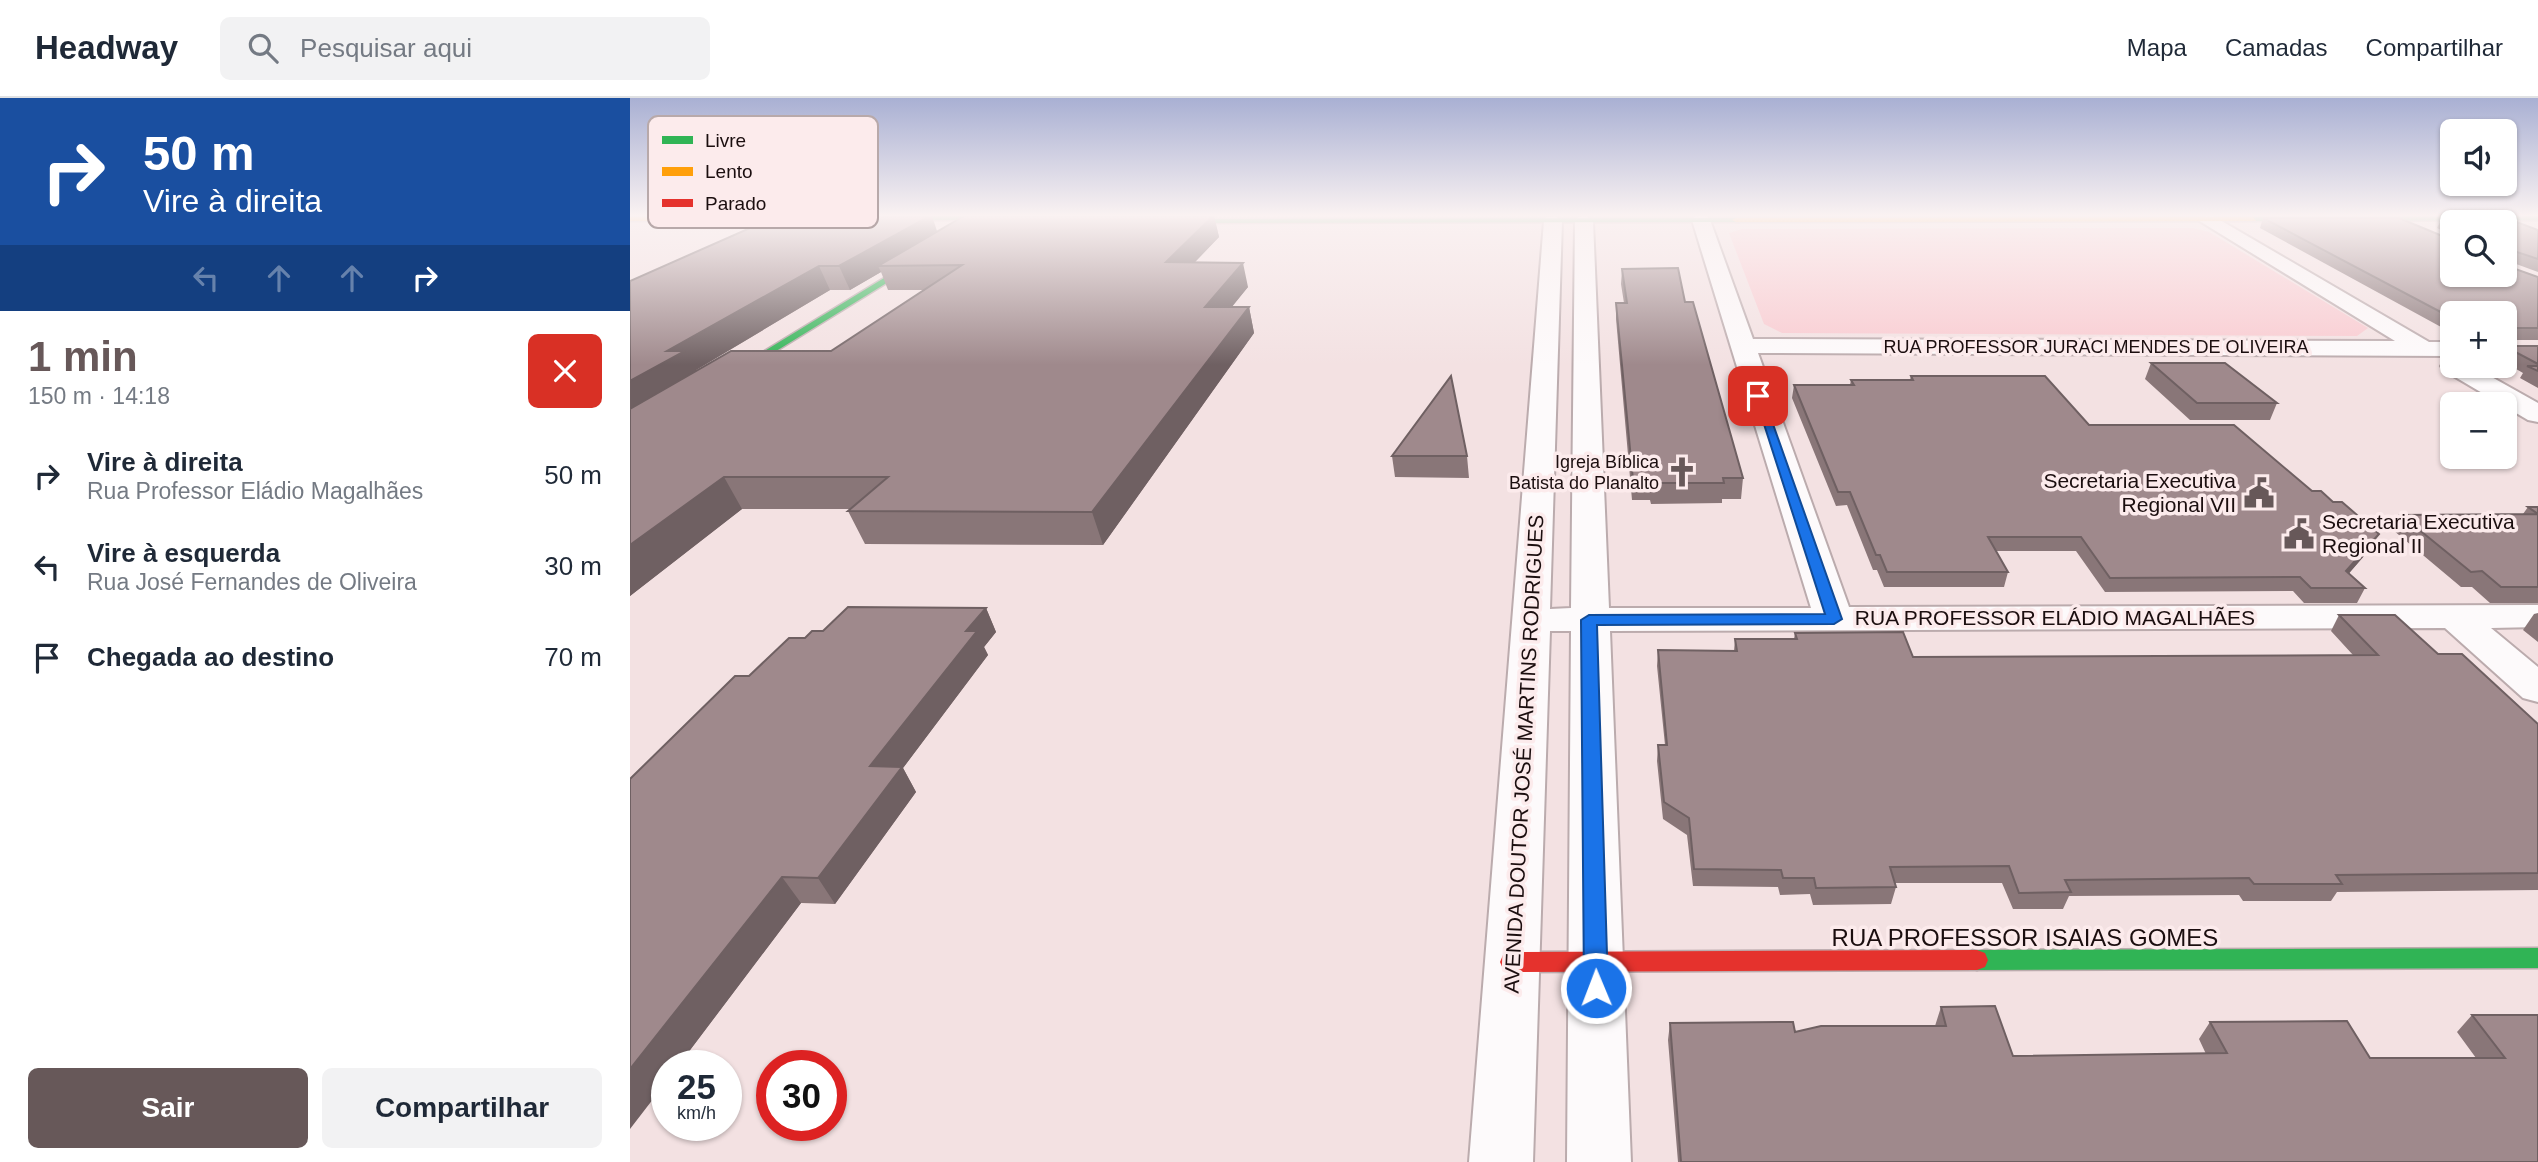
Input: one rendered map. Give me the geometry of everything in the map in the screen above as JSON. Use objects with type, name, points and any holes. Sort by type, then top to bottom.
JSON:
[{"type":"main road","points":[[713,385],[911,266]]},
{"type":"main road","name":"RUA PROFESSOR ISAIAS GOMES","points":[[1511,962],[2538,958]]},
{"type":"street","name":"AVENIDA DOUTOR JOSÉ MARTINS RODRIGUES","points":[[1501,1162],[1531,620],[1565,266]]},
{"type":"street","points":[[1571,266],[1589,620],[1599,1162]]},
{"type":"street","points":[[1715,266],[1834,619]]},
{"type":"street","points":[[2284,266],[2440,357]]},
{"type":"street","name":"RUA PROFESSOR JURACI MENDES DE OLIVEIRA","points":[[1741,346],[2440,349]]},
{"type":"street","points":[[2476,378],[2538,414]]},
{"type":"street","points":[[2454,616],[2538,689]]},
{"type":"street","name":"RUA PROFESSOR ELÁDIO MAGALHÃES","points":[[1531,620],[2538,616]]},
{"type":"shaded area","points":[[1742,266],[2265,266],[2368,328],[2357,336],[1782,333],[1764,324]]},
{"type":"building","points":[[665,266],[840,266],[819,266],[667,351],[685,351],[630,381],[630,281]]},
{"type":"building","points":[[961,266],[1241,266],[1205,307],[1249,307],[1092,512],[848,511],[888,477],[724,477],[630,545],[630,409],[731,351],[831,351]]},
{"type":"building","points":[[2353,266],[2440,266],[2440,287],[2517,287],[2517,270],[2538,277],[2538,328],[2517,328],[2517,301],[2440,301],[2440,312]]},
{"type":"building","points":[[1678,268],[1685,302],[1693,302],[1743,478],[1723,478],[1724,483],[1652,483],[1651,479],[1633,480],[1616,303],[1627,303],[1622,269]]},
{"type":"building","points":[[2517,346],[2538,346],[2538,364],[2517,353]]},
{"type":"building","points":[[2151,363],[2225,363],[2277,403],[2197,403]]},
{"type":"building","points":[[1451,376],[1467,456],[1392,456]]},
{"type":"building","points":[[1911,376],[2045,376],[2089,425],[2234,425],[2312,491],[2321,491],[2333,502],[2342,502],[2379,534],[2346,571],[2365,588],[2311,588],[2300,577],[2110,578],[2081,537],[1988,537],[2008,572],[1887,572],[1880,555],[1876,555],[1850,492],[1838,492],[1794,385],[1854,385],[1851,380],[1913,380]]},
{"type":"building","points":[[2528,507],[2538,507],[2538,514]]},
{"type":"building","points":[[2538,514],[2538,587],[2501,587],[2482,571],[2471,572],[2401,515]]},
{"type":"building","points":[[848,607],[986,608],[966,631],[977,631],[870,766],[902,767],[818,878],[782,877],[630,1069],[630,779],[735,676],[749,676],[789,638],[805,638],[812,631],[823,631]]},
{"type":"building","points":[[2339,615],[2395,615],[2438,654],[2462,654],[2538,724],[2538,873],[2336,875],[2342,884],[2254,884],[2249,878],[2065,880],[2071,892],[2019,893],[2009,866],[1890,867],[1896,887],[1816,888],[1814,878],[1783,878],[1781,870],[1694,869],[1689,818],[1664,802],[1658,745],[1667,745],[1658,650],[1737,651],[1735,639],[1797,639],[1795,633],[1903,632],[1913,657],[2378,655]]},
{"type":"building","points":[[1995,1006],[2013,1056],[2227,1053],[2210,1022],[2347,1021],[2370,1058],[2505,1058],[2472,1015],[2538,1015],[2538,1162],[1681,1162],[1670,1023],[1793,1022],[1795,1032],[1821,1026],[1946,1026],[1941,1007]]},
{"type":"traffic: fast","points":[[725,378],[910,266]]},
{"type":"traffic: fast","points":[[1977,960],[2538,958]]},
{"type":"traffic: jam","points":[[1511,962],[1977,960]]},
{"type":"place","name":"Igreja Bíblica Batista do Planalto","points":[[1682,472]]},
{"type":"place","name":"Secretaria Executiva Regional VII","points":[[2259,493]]},
{"type":"place","name":"Secretaria Executiva Regional II","points":[[2299,534]]},
{"type":"route","points":[[1596,988],[1589,620],[1834,619],[1758,396]]}]
